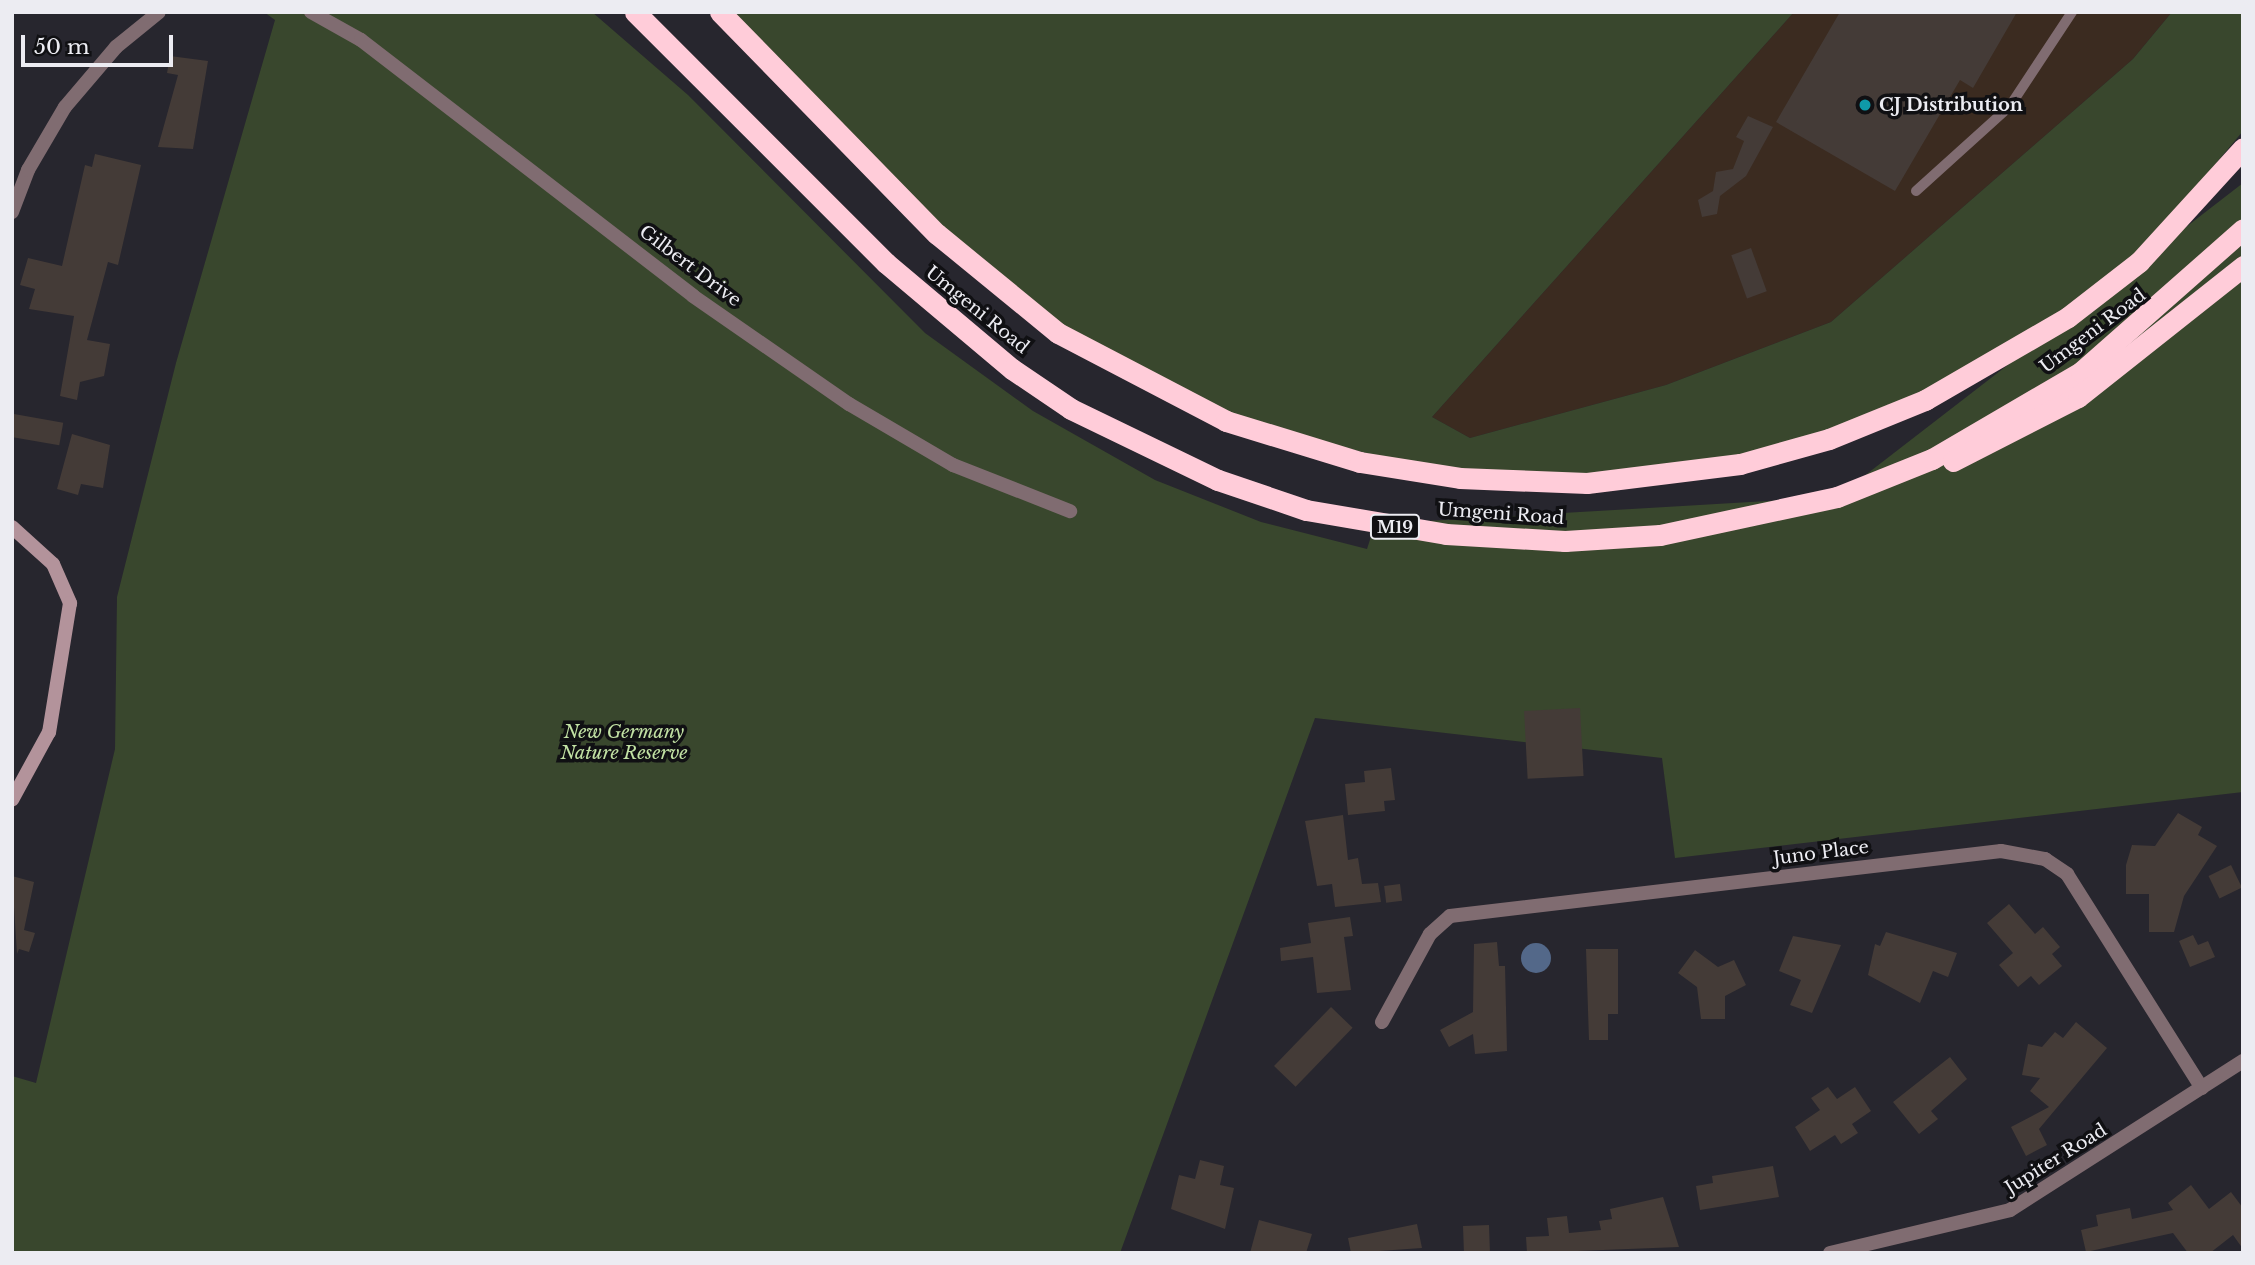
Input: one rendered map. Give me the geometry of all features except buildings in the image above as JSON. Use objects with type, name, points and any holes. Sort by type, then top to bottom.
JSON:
[{"type":"highway","name":"Umgeni Road","points":[[635,12],[886,263],[1012,369],[1082,415],[1218,480],[1375,524],[1565,541],[1660,535],[1837,496],[1932,459],[2081,372],[2243,229]]},
{"type":"highway","name":"Umgeni Road","points":[[720,12],[937,234],[1058,333],[1226,421],[1401,470],[1587,483],[1740,464],[1829,439],[1925,400],[1999,360],[2139,262],[2243,148]]},
{"type":"highway","points":[[2139,262],[2243,134]]},
{"type":"highway","points":[[1837,496],[1949,463],[2026,427],[2138,356],[2243,266]]},
{"type":"street","points":[[12,212],[28,170],[65,107],[116,47],[159,12]]},
{"type":"street","name":"Gilbert Drive","points":[[311,12],[361,40],[693,296],[849,404],[953,465],[1070,511]]},
{"type":"street","points":[[12,527],[53,565],[65,583],[70,614],[49,732],[12,800]]},
{"type":"street","name":"Juno Place","points":[[1382,1022],[1430,934],[1450,916],[2001,851],[2045,859],[2067,874],[2202,1088]]},
{"type":"street","name":"Jupiter Road","points":[[1829,1253],[2010,1210],[2243,1061]]},
{"type":"lane","points":[[1916,191],[2010,106],[2072,12]]},
{"type":"shaded area","points":[[1794,12],[2172,12],[2133,59],[1831,322],[1666,385],[1470,438],[1432,417]]},
{"type":"green space","name":"New Germany Nature Reserve","points":[[264,12],[592,12],[688,95],[925,333],[1033,411],[1155,480],[1261,522],[1367,549],[1375,524],[1837,497],[2243,183],[2243,792],[1675,858],[1662,758],[1315,718],[1120,1253],[12,1253],[12,1076],[36,1083],[115,749],[117,597],[176,363],[275,20]]},
{"type":"green space","points":[[724,12],[1794,12],[1432,417],[1470,438],[1666,385],[1831,322],[2133,59],[2172,12],[2243,12],[2243,131],[2136,259],[1997,358],[1822,439],[1650,476],[1453,475],[1227,418],[1125,369],[999,286]]},
{"type":"water","points":[[1536,943],[1547,947],[1551,958],[1547,969],[1536,973],[1525,969],[1521,958],[1525,947]]},
{"type":"place","name":"CJ Distribution","points":[[1865,105]]}]
